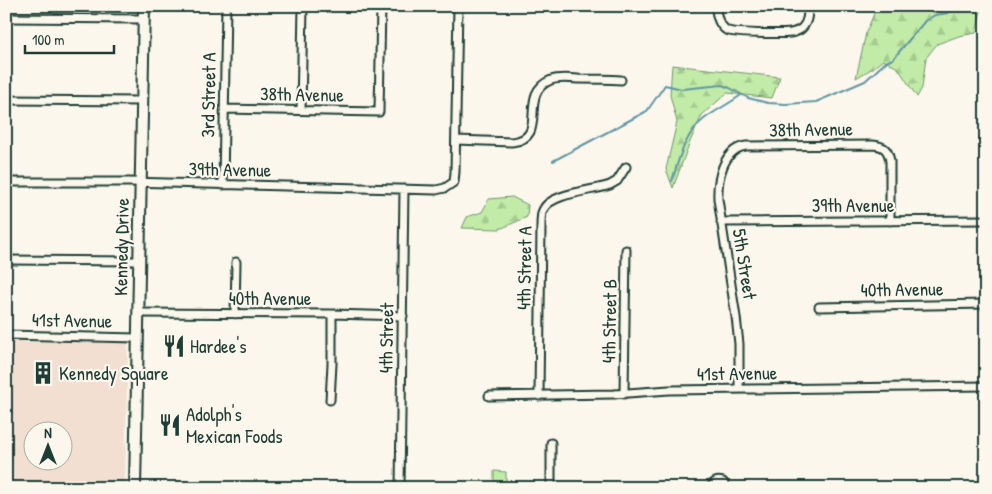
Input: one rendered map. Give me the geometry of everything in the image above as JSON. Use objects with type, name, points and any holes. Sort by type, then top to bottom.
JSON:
[{"type":"street","name":"Kennedy Drive","points":[[135,488],[144,6]]},
{"type":"street","name":"3rd Street A","points":[[223,185],[226,6]]},
{"type":"street","points":[[301,110],[303,6]]},
{"type":"street","name":"38th Avenue","points":[[224,109],[379,112],[381,6]]},
{"type":"street","points":[[458,6],[456,140],[512,142],[525,138],[529,135],[532,128],[534,98],[538,89],[550,80],[561,78],[621,80]]},
{"type":"street","points":[[716,6],[719,24],[729,32],[787,33],[798,31],[804,26],[808,6]]},
{"type":"street","points":[[6,18],[143,19]]},
{"type":"street","points":[[6,100],[142,100]]},
{"type":"street","name":"39th Avenue","points":[[6,182],[441,189],[451,185],[455,178],[456,140]]},
{"type":"street","name":"38th Avenue","points":[[736,149],[746,146],[864,145],[879,146],[886,149],[890,161],[890,221]]},
{"type":"street","name":"5th Street","points":[[736,149],[725,164],[719,182],[718,200],[736,317],[739,344],[739,389]]},
{"type":"street","name":"4th Street A","points":[[538,396],[541,226],[543,210],[554,199],[610,186],[617,181],[626,167]]},
{"type":"street","name":"4th Street","points":[[400,488],[404,189]]},
{"type":"street","name":"39th Avenue","points":[[721,222],[986,220]]},
{"type":"street","name":"4th Street B","points":[[624,394],[626,250]]},
{"type":"street","points":[[6,260],[138,261]]},
{"type":"street","points":[[235,314],[236,262]]},
{"type":"street","name":"40th Avenue","points":[[819,307],[986,304]]},
{"type":"street","name":"40th Avenue","points":[[138,313],[403,316]]},
{"type":"street","points":[[330,400],[332,314]]},
{"type":"street","name":"41st Avenue","points":[[6,335],[138,338]]},
{"type":"street","name":"41st Avenue","points":[[489,396],[624,394],[669,390],[986,386]]},
{"type":"street","points":[[551,488],[552,443]]},
{"type":"street","points":[[711,488],[713,483],[718,481],[723,482],[726,488]]},
{"type":"shaded area","points":[[6,341],[128,343],[125,488],[6,488]]},
{"type":"green space","points":[[877,6],[982,6],[976,33],[959,36],[937,44],[926,58],[922,88],[917,97],[898,68],[883,60],[856,78],[866,33]]},
{"type":"green space","points":[[672,65],[780,77],[772,98],[727,93],[702,115],[673,188],[666,169],[677,122],[670,95]]},
{"type":"green space","points":[[512,197],[528,205],[527,217],[500,229],[462,228],[467,217],[482,212],[489,199]]},
{"type":"green space","points":[[494,471],[506,472],[506,488],[494,488]]},
{"type":"waterway","points":[[553,161],[647,111],[665,85],[682,89],[722,85],[748,98],[768,103],[816,102],[865,81],[886,62],[893,59],[925,21],[935,15],[948,13],[952,6]]},
{"type":"waterway","points":[[672,181],[687,139],[697,125],[741,95]]},
{"type":"place","name":"Hardee's","points":[[174,346]]},
{"type":"place","name":"Kennedy Square","points":[[43,373]]},
{"type":"place","name":"Adolph's Mexican Foods","points":[[170,425]]}]
